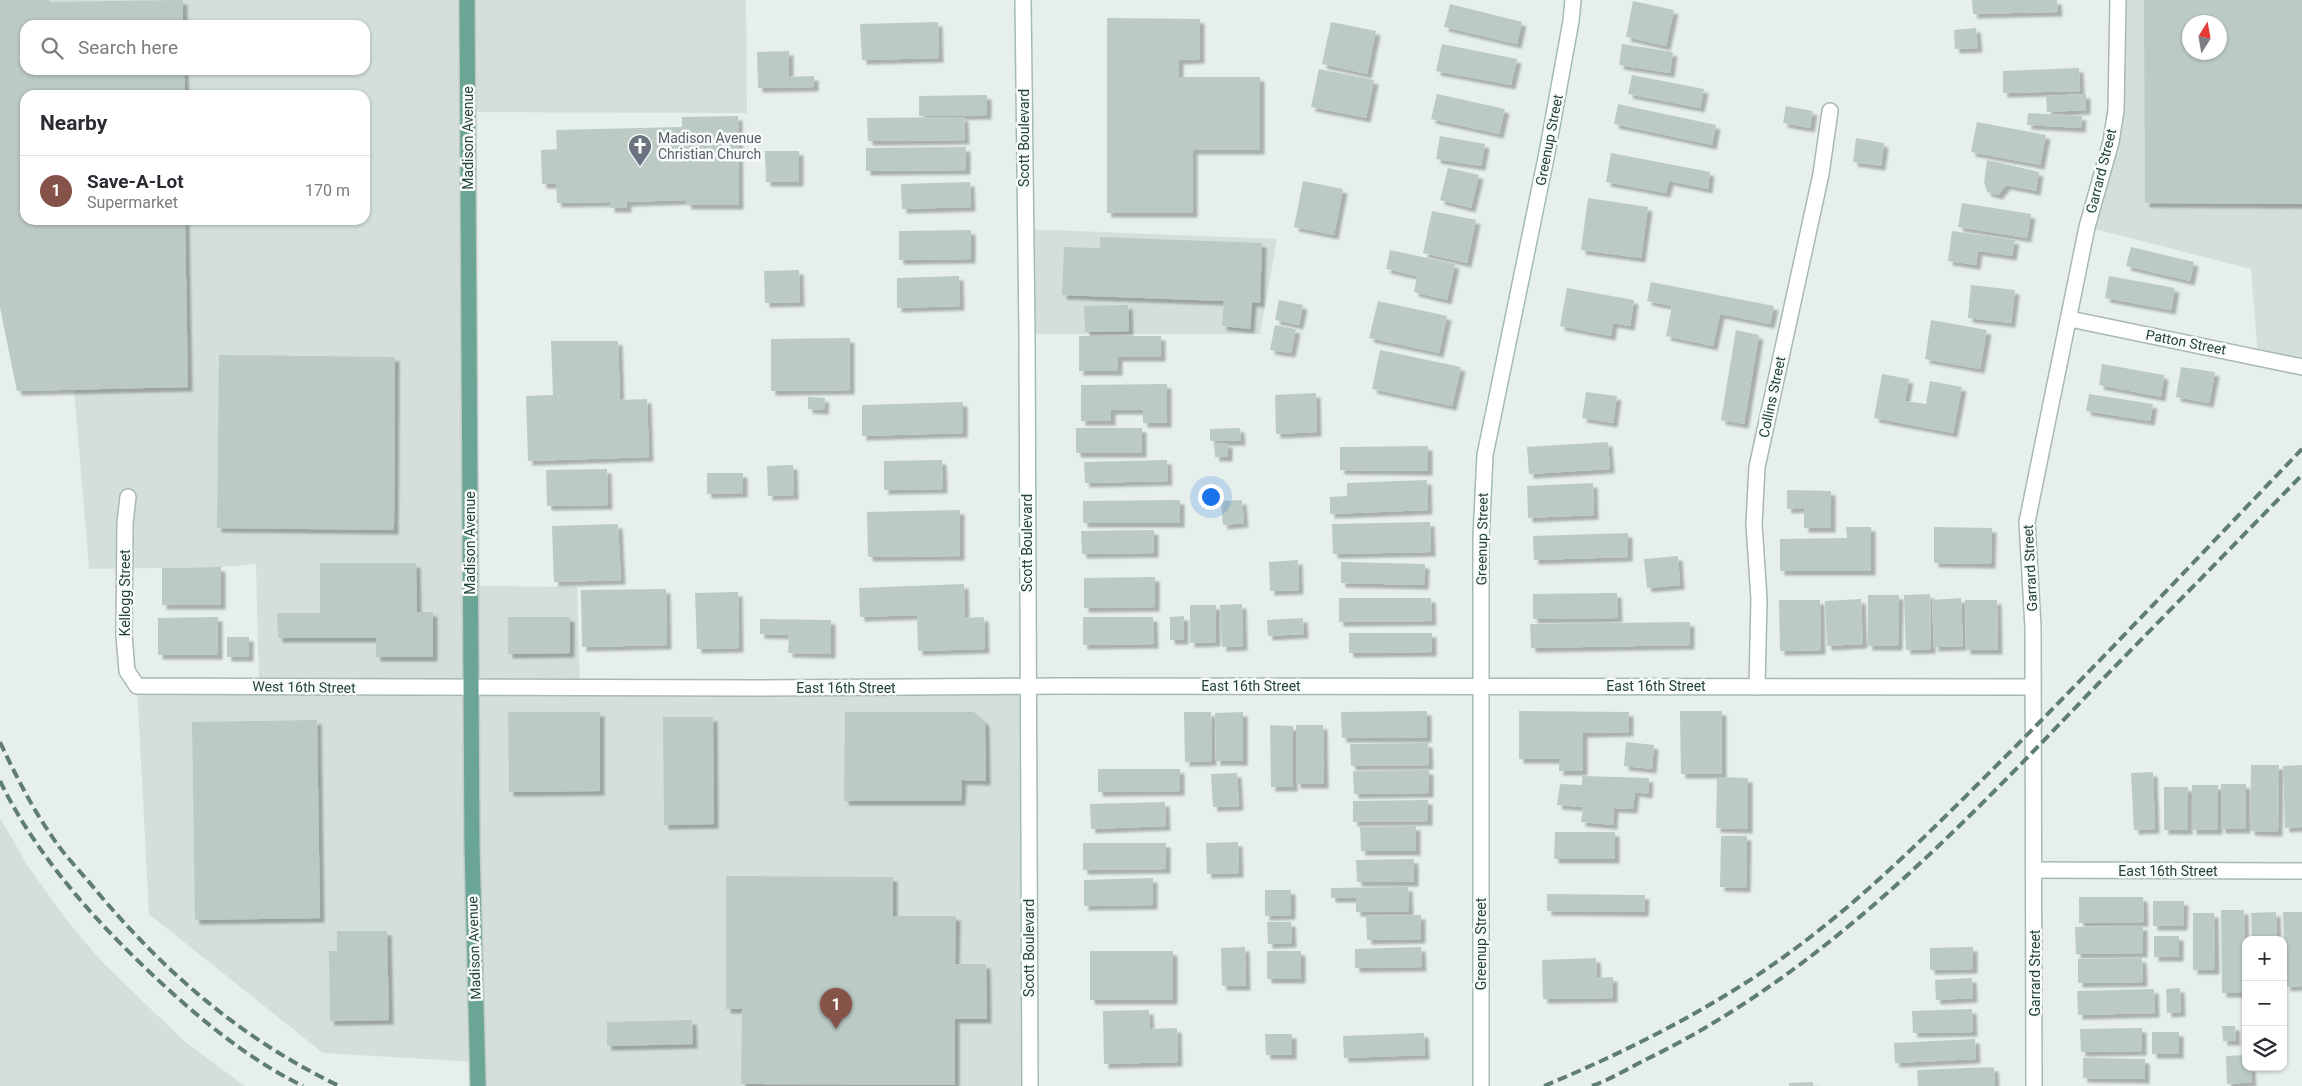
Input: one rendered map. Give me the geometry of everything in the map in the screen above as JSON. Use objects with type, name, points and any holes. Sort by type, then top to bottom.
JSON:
[{"type":"main road","name":"Madison Avenue","points":[[468,0],[470,687],[472,870],[478,1086]]},
{"type":"street","name":"Scott Boulevard","points":[[1023,0],[1027,334],[1030,1086]]},
{"type":"street","name":"Greenup Street","points":[[1481,1086],[1481,538],[1485,455],[1547,153],[1572,21],[1573,0]]},
{"type":"street","name":"Garrard Street","points":[[2034,1086],[2033,627],[2027,522],[2070,319],[2087,226],[2111,142],[2115,118],[2118,0]]},
{"type":"street","name":"Collins Street","points":[[1757,687],[1759,599],[1754,524],[1757,467],[1820,174],[1830,111]]},
{"type":"street","name":"Patton Street","points":[[2070,319],[2302,367]]},
{"type":"street","name":"Kellogg Street","points":[[128,497],[125,523],[124,636],[127,671],[137,686]]},
{"type":"street","name":"East 16th Street","points":[[470,687],[1481,685],[2032,687]]},
{"type":"street","name":"West 16th Street","points":[[137,686],[470,687]]},
{"type":"street","name":"East 16th Street","points":[[2035,870],[2302,872]]},
{"type":"shaded area","points":[[0,0],[746,0],[747,113],[468,112],[470,586],[577,587],[580,687],[1028,687],[1030,1086],[478,1086],[477,1062],[323,1053],[149,914],[137,686],[259,686],[256,564],[221,567],[89,569],[74,390],[17,391],[0,307]]},
{"type":"shaded area","points":[[2117,0],[2302,0],[2302,367],[2258,357],[2251,269],[2087,227],[2111,142]]},
{"type":"shaded area","points":[[1025,229],[1277,239],[1260,334],[1027,334]]},
{"type":"shaded area","points":[[0,818],[28,866],[68,922],[103,963],[184,1041],[245,1086],[0,1086]]},
{"type":"building","points":[[0,0],[49,0],[49,2],[183,0],[183,20],[20,20],[20,75],[184,75],[185,90],[20,90],[20,225],[185,225],[188,387],[17,391],[0,307]]},
{"type":"building","points":[[1972,0],[2057,0],[2058,12],[1973,14]]},
{"type":"building","points":[[2144,0],[2302,0],[2302,204],[2145,203]]},
{"type":"building","points":[[1633,1],[1674,10],[1666,46],[1626,37]]},
{"type":"building","points":[[1450,4],[1522,22],[1517,44],[1444,27]]},
{"type":"building","points":[[1107,18],[1200,19],[1200,59],[1179,60],[1179,77],[1260,77],[1260,150],[1193,150],[1193,213],[1107,213]]},
{"type":"building","points":[[938,22],[939,58],[862,60],[860,24]]},
{"type":"building","points":[[1331,22],[1376,31],[1367,74],[1322,64]]},
{"type":"building","points":[[1976,28],[1978,48],[1955,49],[1954,30]]},
{"type":"building","points":[[1442,44],[1517,59],[1511,85],[1436,71]]},
{"type":"building","points":[[1622,44],[1673,52],[1670,73],[1619,65]]},
{"type":"building","points":[[789,51],[789,77],[814,76],[814,87],[758,88],[757,52]]},
{"type":"building","points":[[2079,68],[2080,91],[2003,93],[2003,71]]},
{"type":"building","points":[[1319,69],[1374,80],[1366,118],[1311,107]]},
{"type":"building","points":[[1632,75],[1704,89],[1700,108],[1628,94]]},
{"type":"building","points":[[1437,94],[1505,109],[1499,134],[1431,119]]},
{"type":"building","points":[[2086,94],[2086,110],[2047,112],[2046,96]]},
{"type":"building","points":[[987,95],[987,115],[919,116],[919,96]]},
{"type":"building","points":[[1618,104],[1716,125],[1712,145],[1614,124]]},
{"type":"building","points":[[1786,106],[1813,111],[1810,128],[1783,123]]},
{"type":"building","points":[[2028,113],[2082,116],[2081,128],[2027,125]]},
{"type":"building","name":"Madison Avenue Christian Church","points":[[738,116],[739,205],[687,205],[686,200],[627,202],[627,208],[610,208],[610,202],[557,203],[556,184],[542,184],[541,150],[557,149],[556,130],[682,127],[682,117]]},
{"type":"building","points":[[964,117],[965,140],[868,141],[867,118]]},
{"type":"building","points":[[1977,122],[2046,135],[2040,165],[1971,152]]},
{"type":"building","points":[[1440,136],[1485,144],[1481,166],[1436,159]]},
{"type":"building","points":[[1856,138],[1884,143],[1881,166],[1853,162]]},
{"type":"building","points":[[966,147],[966,170],[866,171],[866,148]]},
{"type":"building","points":[[765,151],[799,151],[799,182],[766,182]]},
{"type":"building","points":[[1611,153],[1710,172],[1708,189],[1669,181],[1666,193],[1606,182]]},
{"type":"building","points":[[1987,160],[2039,172],[2036,191],[2006,185],[1998,195],[1987,192],[1984,182]]},
{"type":"building","points":[[1448,168],[1479,175],[1471,208],[1440,200]]},
{"type":"building","points":[[1303,181],[1343,189],[1334,235],[1294,227]]},
{"type":"building","points":[[970,182],[971,207],[902,209],[901,184]]},
{"type":"building","points":[[1588,198],[1648,207],[1641,258],[1581,250]]},
{"type":"building","points":[[1962,203],[2031,214],[2027,238],[1958,227]]},
{"type":"building","points":[[1432,211],[1476,220],[1467,263],[1423,253]]},
{"type":"building","points":[[971,230],[971,259],[899,260],[899,231]]},
{"type":"building","points":[[1952,231],[2015,240],[2012,256],[1978,251],[1976,265],[1948,261]]},
{"type":"building","points":[[1100,237],[1262,243],[1260,303],[1252,302],[1250,329],[1222,326],[1224,301],[1062,295],[1064,247],[1100,248]]},
{"type":"building","points":[[2131,247],[2194,262],[2190,281],[2126,266]]},
{"type":"building","points":[[1390,250],[1455,264],[1447,300],[1414,292],[1417,276],[1386,269]]},
{"type":"building","points":[[799,270],[800,302],[765,303],[764,271]]},
{"type":"building","points":[[959,276],[960,306],[897,308],[897,278]]},
{"type":"building","points":[[2109,276],[2175,288],[2171,310],[2105,298]]},
{"type":"building","points":[[1651,282],[1774,306],[1770,324],[1720,314],[1713,346],[1666,336],[1672,306],[1647,301]]},
{"type":"building","points":[[1971,285],[2015,290],[2011,323],[1968,318]]},
{"type":"building","points":[[1567,288],[1634,300],[1630,326],[1613,323],[1611,336],[1560,326]]},
{"type":"building","points":[[1279,300],[1303,305],[1299,325],[1275,320]]},
{"type":"building","points":[[1378,301],[1447,316],[1439,353],[1369,338]]},
{"type":"building","points":[[1128,305],[1129,331],[1085,332],[1084,306]]},
{"type":"building","points":[[1931,320],[1987,330],[1980,369],[1925,359]]},
{"type":"building","points":[[1275,325],[1296,329],[1291,353],[1270,350]]},
{"type":"building","points":[[1736,330],[1759,335],[1744,424],[1721,420]]},
{"type":"building","points":[[1079,336],[1161,336],[1161,357],[1118,357],[1118,371],[1079,371]]},
{"type":"building","points":[[850,338],[850,390],[771,391],[771,339]]},
{"type":"building","points":[[551,341],[618,341],[620,400],[647,399],[649,457],[528,461],[526,396],[553,395]]},
{"type":"building","points":[[1380,350],[1461,367],[1452,406],[1372,389]]},
{"type":"building","points":[[219,355],[395,357],[394,530],[217,528]]},
{"type":"building","points":[[2102,364],[2164,375],[2161,397],[2099,385]]},
{"type":"building","points":[[2181,367],[2215,372],[2209,403],[2176,397]]},
{"type":"building","points":[[1882,374],[1909,379],[1905,401],[1926,404],[1930,381],[1962,387],[1953,433],[1874,418]]},
{"type":"building","points":[[1167,384],[1167,423],[1143,423],[1143,410],[1111,410],[1111,421],[1081,421],[1081,385]]},
{"type":"building","points":[[1586,392],[1617,396],[1613,423],[1582,418]]},
{"type":"building","points":[[1316,393],[1317,432],[1276,434],[1275,395]]},
{"type":"building","points":[[2089,394],[2153,404],[2150,421],[2086,411]]},
{"type":"building","points":[[808,397],[825,398],[824,410],[808,409]]},
{"type":"building","points":[[963,402],[963,433],[862,436],[862,405]]},
{"type":"building","points":[[1076,428],[1142,428],[1142,453],[1076,453]]},
{"type":"building","points":[[1240,428],[1241,441],[1210,441],[1210,429]]},
{"type":"building","points":[[1608,442],[1610,469],[1529,474],[1527,447]]},
{"type":"building","points":[[1214,443],[1228,443],[1228,457],[1215,457]]},
{"type":"building","points":[[1428,446],[1428,471],[1340,470],[1340,447]]},
{"type":"building","points":[[942,460],[943,489],[884,490],[884,461]]},
{"type":"building","points":[[1167,460],[1168,481],[1085,483],[1084,462]]},
{"type":"building","points":[[793,465],[794,495],[768,496],[767,466]]},
{"type":"building","points":[[607,469],[608,505],[547,506],[546,470]]},
{"type":"building","points":[[707,473],[743,473],[743,493],[707,494]]},
{"type":"building","points":[[1427,480],[1428,510],[1330,514],[1330,497],[1347,496],[1347,483]]},
{"type":"building","points":[[1593,483],[1594,515],[1528,518],[1527,486]]},
{"type":"building","points":[[1787,490],[1831,491],[1831,528],[1804,528],[1804,508],[1787,509]]},
{"type":"building","points":[[1180,500],[1180,523],[1083,523],[1083,501]]},
{"type":"building","points":[[1242,500],[1244,523],[1223,525],[1221,501]]},
{"type":"building","points":[[960,510],[960,556],[868,557],[867,512]]},
{"type":"building","points":[[1430,522],[1431,552],[1333,554],[1332,524]]},
{"type":"building","points":[[618,524],[621,580],[554,582],[552,526]]},
{"type":"building","points":[[1846,527],[1871,527],[1871,571],[1780,571],[1780,539],[1847,538]]},
{"type":"building","points":[[1934,527],[1992,528],[1991,564],[1934,563]]},
{"type":"building","points":[[1154,530],[1154,553],[1082,554],[1081,531]]},
{"type":"building","points":[[1628,533],[1628,557],[1534,560],[1533,536]]},
{"type":"building","points":[[1678,556],[1680,585],[1647,588],[1644,559]]},
{"type":"building","points":[[1298,560],[1299,590],[1270,591],[1269,562]]},
{"type":"building","points":[[1341,562],[1425,564],[1424,585],[1341,583]]},
{"type":"building","points":[[320,563],[416,563],[417,612],[433,612],[433,657],[376,657],[376,638],[278,638],[277,613],[320,613]]},
{"type":"building","points":[[221,567],[221,605],[162,605],[162,568]]},
{"type":"building","points":[[1155,577],[1155,607],[1084,608],[1084,578]]},
{"type":"building","points":[[964,584],[965,618],[984,617],[985,649],[918,651],[917,615],[860,617],[859,588]]},
{"type":"building","points":[[666,589],[667,645],[582,647],[581,590]]},
{"type":"building","points":[[738,592],[739,648],[697,649],[695,593]]},
{"type":"building","points":[[1617,593],[1618,618],[1533,619],[1533,594]]},
{"type":"building","points":[[1930,594],[1931,649],[1906,650],[1904,595]]},
{"type":"building","points":[[1868,595],[1899,595],[1898,646],[1868,646]]},
{"type":"building","points":[[1339,598],[1431,598],[1432,621],[1339,622]]},
{"type":"building","points":[[1961,598],[1963,646],[1934,647],[1932,600]]},
{"type":"building","points":[[1861,599],[1863,644],[1827,646],[1825,601]]},
{"type":"building","points":[[1779,600],[1820,600],[1821,650],[1780,651]]},
{"type":"building","points":[[1965,600],[1997,600],[1998,650],[1966,650]]},
{"type":"building","points":[[1242,604],[1243,646],[1222,647],[1220,605]]},
{"type":"building","points":[[1190,605],[1216,605],[1216,642],[1190,643]]},
{"type":"building","points":[[1184,616],[1184,640],[1170,640],[1170,617]]},
{"type":"building","points":[[218,617],[218,655],[158,655],[158,618]]},
{"type":"building","points":[[508,617],[570,617],[570,653],[508,654]]},
{"type":"building","points":[[1083,617],[1153,617],[1154,644],[1083,645]]},
{"type":"building","points":[[1303,618],[1304,634],[1268,636],[1267,620]]},
{"type":"building","points":[[760,619],[831,620],[831,654],[788,653],[789,635],[760,634]]},
{"type":"building","points":[[1690,622],[1690,645],[1531,648],[1530,624]]},
{"type":"building","points":[[1349,633],[1432,633],[1432,652],[1349,653]]},
{"type":"building","points":[[227,637],[249,637],[249,657],[227,657]]},
{"type":"building","points":[[1427,711],[1427,738],[1342,738],[1341,712]]},
{"type":"building","points":[[1519,711],[1629,712],[1629,732],[1583,733],[1583,771],[1559,771],[1559,759],[1519,759]]},
{"type":"building","points":[[1680,711],[1722,711],[1722,774],[1681,774]]},
{"type":"building","points":[[508,712],[600,712],[600,791],[509,792]]},
{"type":"building","points":[[845,712],[974,712],[985,722],[986,781],[962,780],[961,801],[844,801]]},
{"type":"building","points":[[1184,712],[1211,712],[1212,761],[1185,762]]},
{"type":"building","points":[[1243,712],[1243,761],[1216,761],[1215,713]]},
{"type":"building","points":[[663,717],[713,717],[714,824],[664,825]]},
{"type":"building","points":[[317,720],[320,918],[195,920],[192,722]]},
{"type":"building","points":[[1270,725],[1293,726],[1293,787],[1271,787]]},
{"type":"building","points":[[1296,725],[1323,725],[1324,784],[1296,784]]},
{"type":"building","points":[[1626,742],[1654,745],[1652,769],[1624,766]]},
{"type":"building","points":[[1428,743],[1429,765],[1351,766],[1350,744]]},
{"type":"building","points":[[2251,765],[2279,765],[2278,832],[2250,831]]},
{"type":"building","points":[[2302,765],[2302,827],[2285,828],[2283,766]]},
{"type":"building","points":[[1098,769],[1180,769],[1180,791],[1098,792]]},
{"type":"building","points":[[1429,770],[1429,793],[1354,794],[1353,771]]},
{"type":"building","points":[[2153,772],[2155,829],[2134,830],[2131,773]]},
{"type":"building","points":[[1237,773],[1239,806],[1213,807],[1211,774]]},
{"type":"building","points":[[1582,776],[1649,778],[1648,794],[1635,792],[1633,809],[1614,808],[1613,825],[1581,822],[1583,807],[1557,805],[1560,784],[1582,785]]},
{"type":"building","points":[[1717,777],[1748,778],[1748,829],[1716,828]]},
{"type":"building","points":[[2221,784],[2246,784],[2246,829],[2221,829]]},
{"type":"building","points":[[2192,785],[2218,785],[2218,830],[2192,830]]},
{"type":"building","points":[[2164,787],[2188,787],[2188,830],[2164,830]]},
{"type":"building","points":[[1428,800],[1428,821],[1353,822],[1353,801]]},
{"type":"building","points":[[1165,802],[1166,826],[1091,829],[1090,804]]},
{"type":"building","points":[[1416,826],[1416,851],[1361,851],[1360,827]]},
{"type":"building","points":[[1555,832],[1615,832],[1615,859],[1554,859]]},
{"type":"building","points":[[1721,836],[1747,836],[1746,888],[1720,887]]},
{"type":"building","points":[[1238,842],[1239,873],[1207,874],[1206,843]]},
{"type":"building","points":[[1083,843],[1166,843],[1166,869],[1083,870]]},
{"type":"building","points":[[1414,859],[1414,882],[1357,882],[1356,860]]},
{"type":"building","points":[[726,876],[893,877],[893,916],[956,916],[955,964],[986,964],[987,1019],[955,1019],[955,1085],[741,1084],[742,1009],[726,1009]]},
{"type":"building","points":[[1153,878],[1153,905],[1084,906],[1084,880]]},
{"type":"building","points":[[1408,887],[1409,911],[1356,912],[1356,898],[1331,898],[1331,888]]},
{"type":"building","points":[[1265,890],[1291,890],[1291,915],[1265,916]]},
{"type":"building","points":[[1547,894],[1645,895],[1644,912],[1547,911]]},
{"type":"building","points":[[2079,897],[2143,897],[2144,922],[2079,923]]},
{"type":"building","points":[[2153,901],[2184,901],[2183,926],[2153,926]]},
{"type":"building","points":[[2221,910],[2244,910],[2242,993],[2222,993]]},
{"type":"building","points":[[2276,912],[2277,936],[2252,936],[2251,913]]},
{"type":"building","points":[[2283,912],[2302,912],[2302,986],[2287,987],[2287,936],[2284,936]]},
{"type":"building","points":[[2193,913],[2214,913],[2215,970],[2193,970]]},
{"type":"building","points":[[1421,915],[1421,939],[1367,940],[1366,916]]},
{"type":"building","points":[[1267,922],[1291,922],[1292,943],[1268,944]]},
{"type":"building","points":[[2143,926],[2143,953],[2076,954],[2075,927]]},
{"type":"building","points":[[337,931],[387,931],[389,1020],[330,1021],[329,951],[337,951]]},
{"type":"building","points":[[2154,936],[2179,936],[2179,957],[2154,957]]},
{"type":"building","points":[[1245,947],[1246,986],[1222,986],[1221,948]]},
{"type":"building","points":[[1421,947],[1422,967],[1355,968],[1355,949]]},
{"type":"building","points":[[1973,947],[1973,969],[1930,970],[1930,948]]},
{"type":"building","points":[[1090,951],[1173,951],[1173,1000],[1090,1000]]},
{"type":"building","points":[[1267,951],[1301,951],[1301,979],[1267,979]]},
{"type":"building","points":[[1596,958],[1597,978],[1613,977],[1613,998],[1543,999],[1542,960]]},
{"type":"building","points":[[2142,958],[2143,982],[2078,983],[2078,959]]},
{"type":"building","points":[[1972,978],[1973,998],[1936,1000],[1935,980]]},
{"type":"building","points":[[2180,988],[2181,1012],[2167,1013],[2166,989]]},
{"type":"building","points":[[2154,989],[2155,1013],[2078,1015],[2077,991]]},
{"type":"building","points":[[1972,1009],[1973,1032],[1913,1033],[1912,1011]]},
{"type":"building","points":[[1149,1010],[1150,1029],[1177,1028],[1178,1062],[1104,1064],[1103,1011]]},
{"type":"building","points":[[692,1020],[693,1044],[607,1046],[607,1022]]},
{"type":"building","points":[[2222,1026],[2235,1026],[2236,1041],[2223,1041]]},
{"type":"building","points":[[2142,1028],[2142,1051],[2081,1052],[2080,1029]]},
{"type":"building","points":[[2152,1032],[2179,1032],[2179,1054],[2152,1054]]},
{"type":"building","points":[[1424,1033],[1425,1055],[1344,1058],[1343,1036]]},
{"type":"building","points":[[1265,1034],[1292,1034],[1292,1055],[1266,1055]]},
{"type":"building","points":[[1975,1039],[1976,1059],[1895,1063],[1894,1043]]},
{"type":"building","points":[[2242,1055],[2242,1071],[2251,1071],[2252,1082],[2227,1084],[2226,1056]]},
{"type":"building","points":[[2083,1058],[2145,1059],[2145,1079],[2083,1078]]},
{"type":"building","points":[[1994,1067],[1995,1086],[1918,1086],[1917,1070]]},
{"type":"building","points":[[1813,1082],[1813,1086],[1789,1086],[1789,1083]]},
{"type":"railway","points":[[1544,1086],[1598,1063],[1703,1009],[1787,955],[1851,904],[1912,849],[1970,792],[2114,646],[2302,449]]},
{"type":"railway","points":[[1592,1086],[1712,1024],[1773,984],[1832,940],[1888,892],[1995,791],[2302,475]]},
{"type":"railway","points":[[0,742],[17,778],[56,842],[148,948],[176,975],[236,1024],[269,1047],[339,1086]]},
{"type":"railway","points":[[0,781],[15,809],[50,862],[112,935],[157,979],[226,1038],[263,1064],[303,1086]]},
{"type":"place","name":"Madison Avenue Christian Church","points":[[640,167]]},
{"type":"place","name":"Save-A-Lot","points":[[836,1029]]}]
